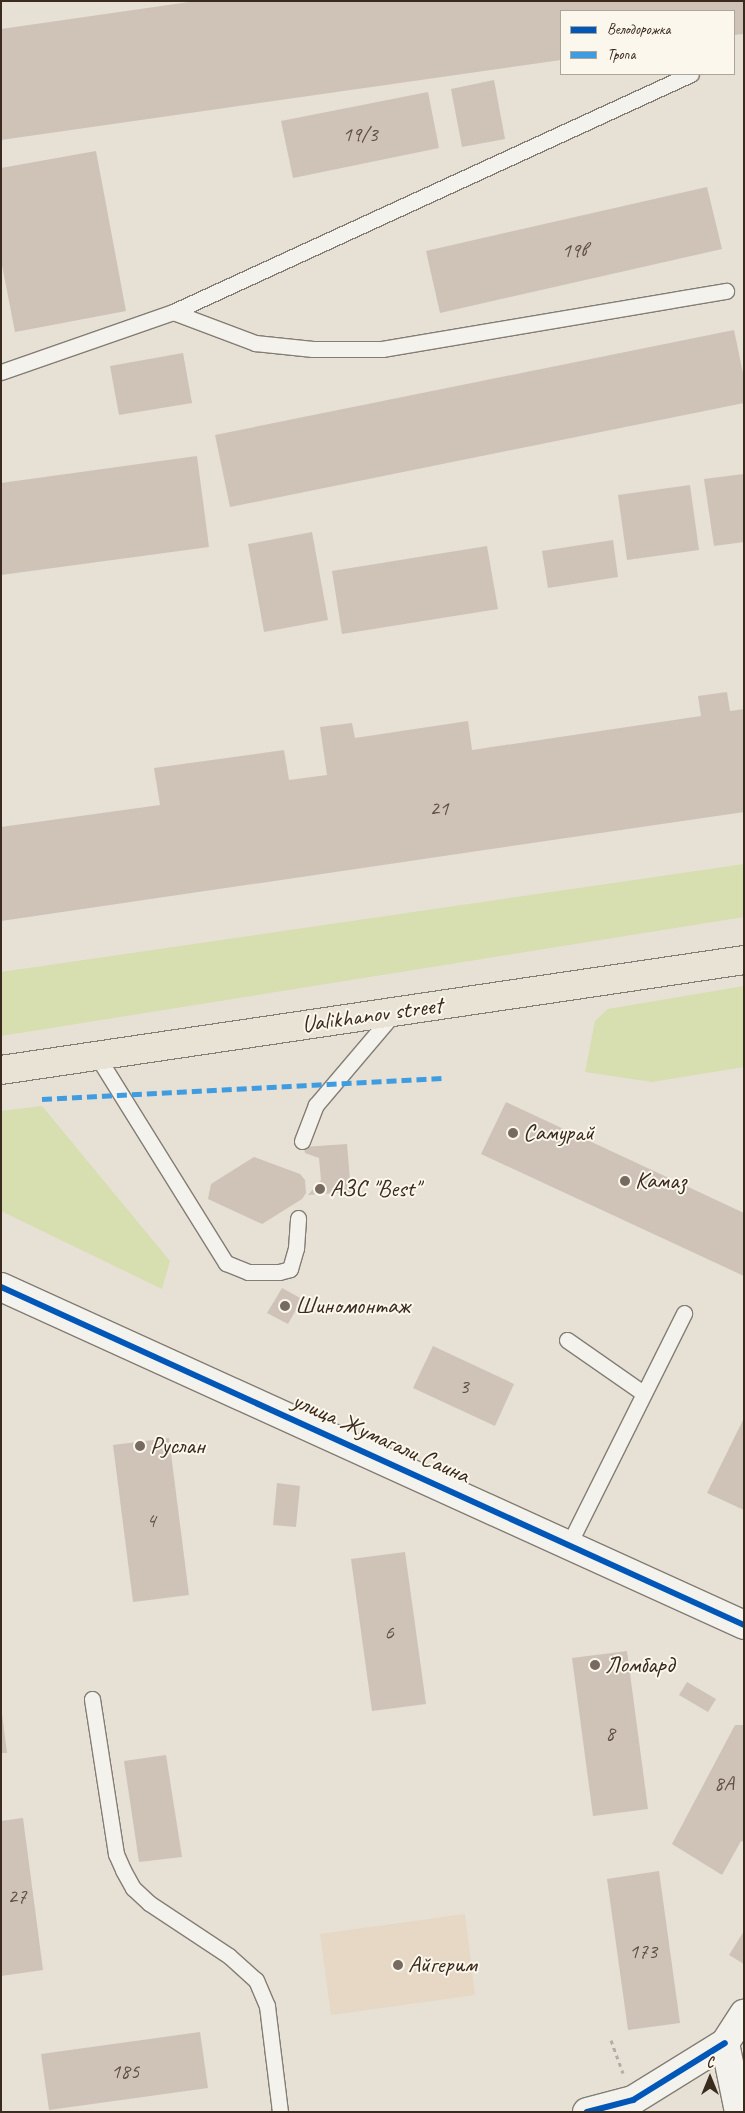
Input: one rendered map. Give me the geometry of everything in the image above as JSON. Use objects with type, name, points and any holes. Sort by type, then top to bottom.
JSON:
[{"type":"highway","name":"Ualikhanov street","points":[[1,1070],[744,960]]},
{"type":"street","name":"улица Жумагали Саина","points":[[1,1287],[744,1625]]},
{"type":"street","points":[[587,2112],[637,2106],[725,2043],[744,2014]]},
{"type":"street","points":[[725,2043],[739,2112]]},
{"type":"lane","points":[[1,372],[173,312],[689,75]]},
{"type":"lane","points":[[173,312],[256,343],[313,349],[382,349],[726,291]]},
{"type":"lane","points":[[302,1142],[316,1105],[395,1012]]},
{"type":"lane","points":[[96,1056],[226,1263],[248,1272],[279,1272],[290,1269],[296,1248],[298,1218]]},
{"type":"lane","points":[[569,1544],[684,1314]]},
{"type":"lane","points":[[567,1340],[643,1393]]},
{"type":"lane","points":[[92,1699],[116,1854],[123,1870],[134,1888],[149,1903],[236,1961],[256,1980],[267,2006],[280,2112]]},
{"type":"shaded area","name":"Айгерим","points":[[465,1914],[475,1995],[331,2015],[320,1934]]},
{"type":"green space","points":[[744,864],[744,917],[1,1036],[1,972]]},
{"type":"green space","points":[[744,986],[744,1067],[652,1082],[585,1072],[595,1021],[608,1009]]},
{"type":"green space","points":[[42,1106],[170,1261],[162,1289],[1,1211],[1,1111]]},
{"type":"building","points":[[196,1],[744,1],[744,34],[735,35],[735,10],[560,10],[560,60],[1,140],[1,29]]},
{"type":"building","points":[[494,80],[505,139],[462,147],[451,89]]},
{"type":"building","points":[[428,92],[439,148],[293,178],[281,121]]},
{"type":"building","points":[[96,151],[126,311],[15,332],[1,260],[1,168]]},
{"type":"building","points":[[707,187],[722,249],[440,313],[426,251]]},
{"type":"building","points":[[734,330],[744,378],[744,403],[230,507],[215,435]]},
{"type":"building","points":[[183,353],[192,403],[119,415],[110,366]]},
{"type":"building","points":[[197,456],[209,547],[1,575],[1,483]]},
{"type":"building","points":[[744,474],[744,542],[714,546],[704,479]]},
{"type":"building","points":[[690,485],[699,550],[627,560],[618,495]]},
{"type":"building","points":[[312,532],[328,620],[264,632],[248,544]]},
{"type":"building","points":[[613,540],[618,577],[548,588],[542,551]]},
{"type":"building","points":[[487,546],[498,609],[342,634],[332,571]]},
{"type":"building","points":[[727,692],[730,711],[744,709],[744,812],[1,921],[1,827],[160,805],[154,768],[284,750],[289,780],[327,775],[320,727],[352,723],[355,738],[468,721],[472,750],[701,716],[698,696]]},
{"type":"building","points":[[506,1102],[744,1213],[744,1276],[481,1154]]},
{"type":"building","points":[[347,1144],[351,1192],[308,1195],[321,1180],[319,1158],[305,1153],[304,1147]]},
{"type":"building","points":[[254,1157],[300,1174],[305,1180],[306,1193],[302,1199],[262,1224],[208,1199],[211,1184]]},
{"type":"building","name":"Шиномонтаж","points":[[282,1288],[302,1299],[288,1324],[267,1313]]},
{"type":"building","points":[[433,1346],[514,1384],[495,1426],[413,1388]]},
{"type":"building","points":[[744,1418],[744,1510],[707,1493]]},
{"type":"building","points":[[169,1438],[189,1595],[133,1602],[113,1445]]},
{"type":"building","points":[[277,1483],[300,1486],[296,1527],[273,1525]]},
{"type":"building","points":[[405,1552],[426,1704],[372,1711],[351,1559]]},
{"type":"building","points":[[627,1651],[648,1809],[593,1816],[572,1658]]},
{"type":"building","points":[[687,1682],[716,1699],[708,1712],[679,1695]]},
{"type":"building","points":[[1,1706],[7,1753],[1,1753]]},
{"type":"building","points":[[735,1725],[744,1725],[744,1842],[741,1841],[722,1875],[672,1844]]},
{"type":"building","points":[[166,1755],[182,1857],[139,1862],[124,1761]]},
{"type":"building","points":[[23,1818],[43,1970],[1,1976],[1,1821]]},
{"type":"building","points":[[659,1871],[680,2023],[628,2030],[607,1879]]},
{"type":"building","points":[[744,1931],[744,1964],[729,1955]]},
{"type":"building","points":[[200,2032],[208,2088],[49,2110],[41,2054]]},
{"type":"marked path","points":[[42,1099],[442,1078]]},
{"type":"cycle path","points":[[1,1287],[744,1625]]},
{"type":"cycle path","points":[[587,2112],[633,2100],[725,2043]]},
{"type":"place","name":"Самурай","points":[[513,1133]]},
{"type":"place","name":"Камаз","points":[[625,1181]]},
{"type":"place","name":"АЗС \"Best\"","points":[[320,1189]]},
{"type":"place","name":"Шиномонтаж","points":[[285,1306]]},
{"type":"place","name":"Руслан","points":[[140,1446]]},
{"type":"place","name":"Ломбард","points":[[595,1665]]},
{"type":"place","name":"Айгерим","points":[[398,1965]]}]
